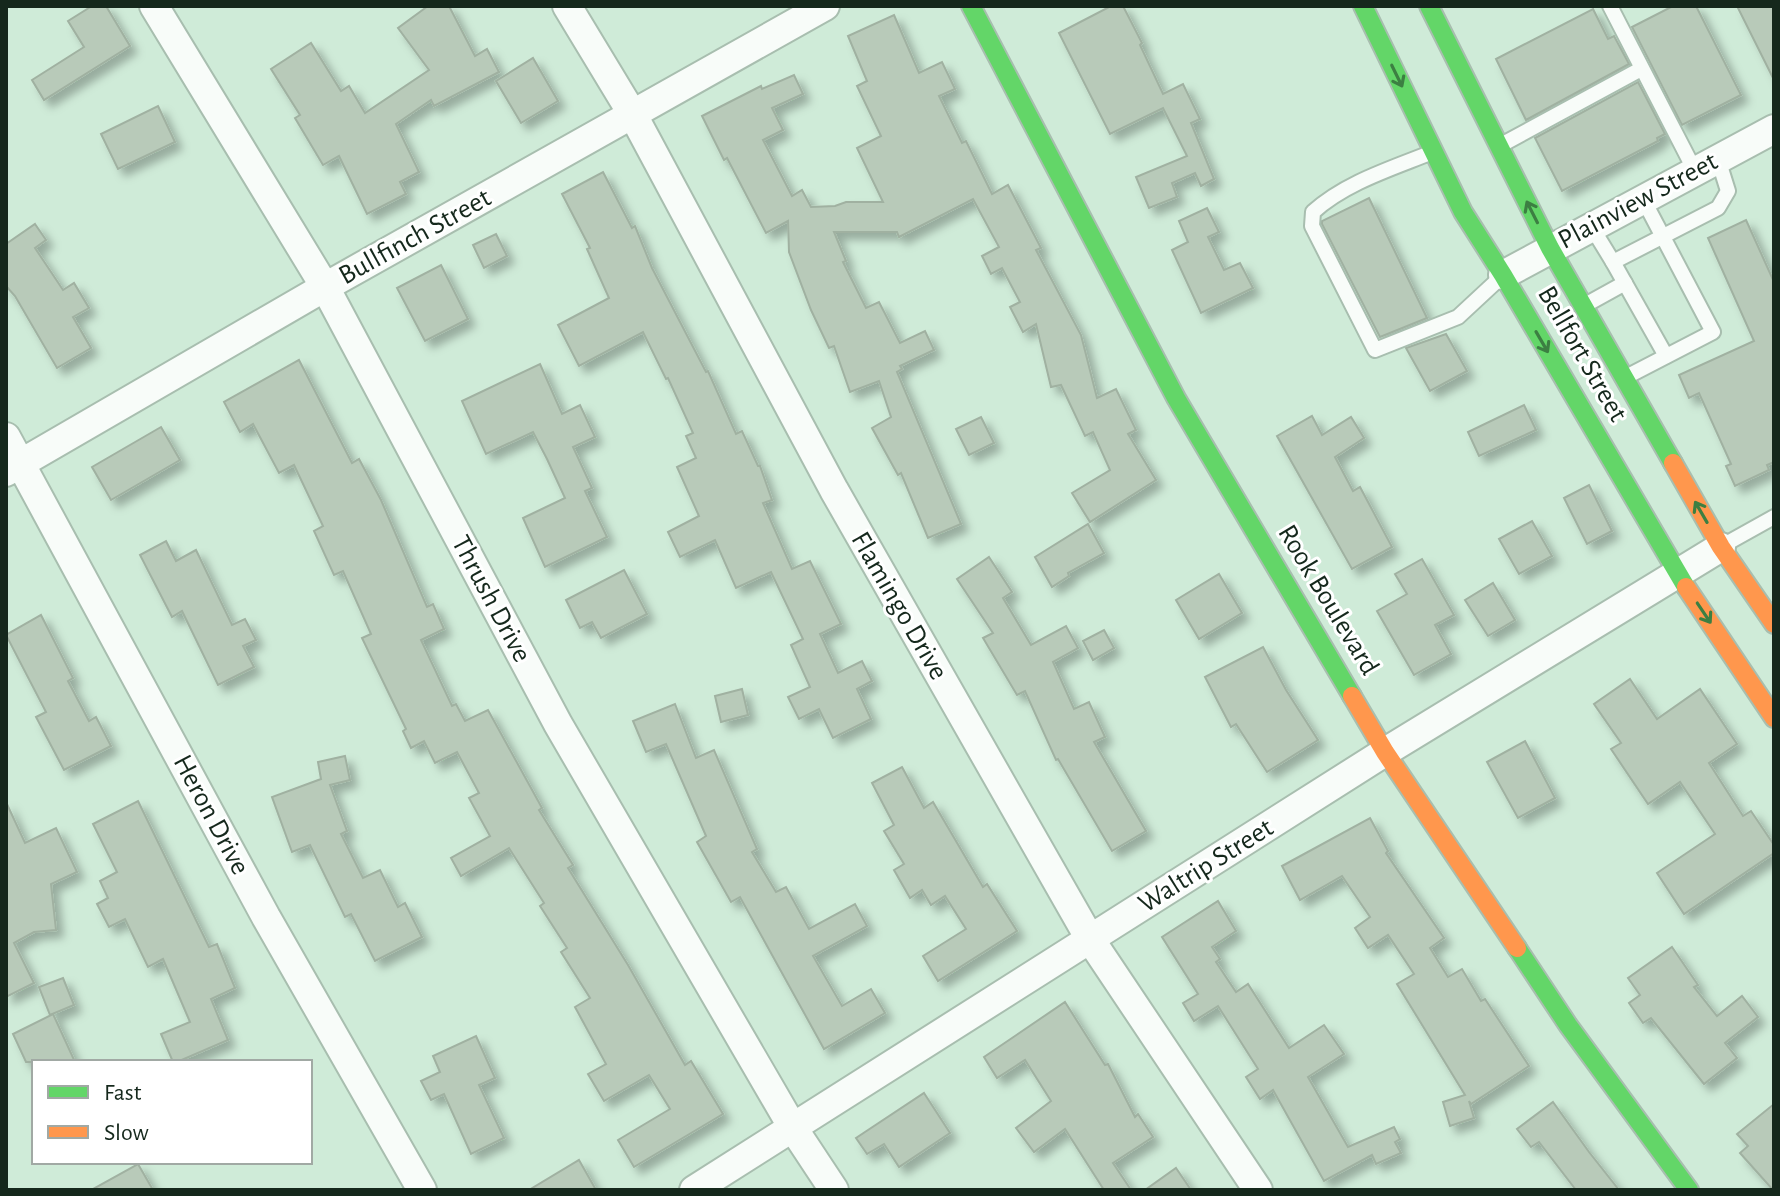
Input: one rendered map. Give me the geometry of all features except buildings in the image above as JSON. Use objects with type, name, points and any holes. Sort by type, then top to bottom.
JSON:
[{"type":"main road","name":"Rook Boulevard","points":[[971,6],[1176,398],[1385,752],[1568,1025],[1689,1190]]},
{"type":"main road","name":"Bellfort Street","points":[[1363,6],[1463,212],[1677,573],[1774,718]]},
{"type":"main road","name":"Bellfort Street","points":[[1429,6],[1550,248],[1721,547],[1774,624]]},
{"type":"street","name":"Thrush Drive","points":[[154,6],[325,287],[558,724],[793,1128],[834,1190]]},
{"type":"street","name":"Flamingo Drive","points":[[567,6],[633,115],[834,490],[1090,939],[1258,1190]]},
{"type":"street","name":"Bullfinch Street","points":[[14,468],[325,287],[825,6]]},
{"type":"street","name":"Plainview Street","points":[[1503,275],[1774,129]]},
{"type":"street","name":"Heron Drive","points":[[6,437],[14,468],[422,1190]]},
{"type":"street","name":"Waltrip Street","points":[[694,1190],[1385,752],[1721,547]]},
{"type":"lane","points":[[1610,6],[1641,69],[1728,191],[1718,208],[1613,262]]},
{"type":"lane","points":[[1499,146],[1641,69]]},
{"type":"lane","points":[[1433,151],[1376,174],[1326,200],[1313,212],[1312,226],[1375,350],[1458,317],[1503,275]]},
{"type":"lane","points":[[1624,378],[1713,332],[1643,199]]},
{"type":"lane","points":[[1591,226],[1666,356]]},
{"type":"lane","points":[[1583,306],[1625,283]]},
{"type":"lane","points":[[1721,547],[1774,517]]},
{"type":"traffic: fast","points":[[971,6],[1176,398],[1352,696]]},
{"type":"traffic: fast","points":[[1363,6],[1463,212],[1686,587]]},
{"type":"traffic: fast","points":[[1429,6],[1550,248],[1673,463]]},
{"type":"traffic: fast","points":[[1517,948],[1568,1025],[1689,1190]]},
{"type":"traffic: slow","points":[[1673,463],[1721,547],[1774,624]]},
{"type":"traffic: slow","points":[[1686,587],[1774,718]]},
{"type":"traffic: slow","points":[[1352,696],[1385,752],[1517,948]]}]
